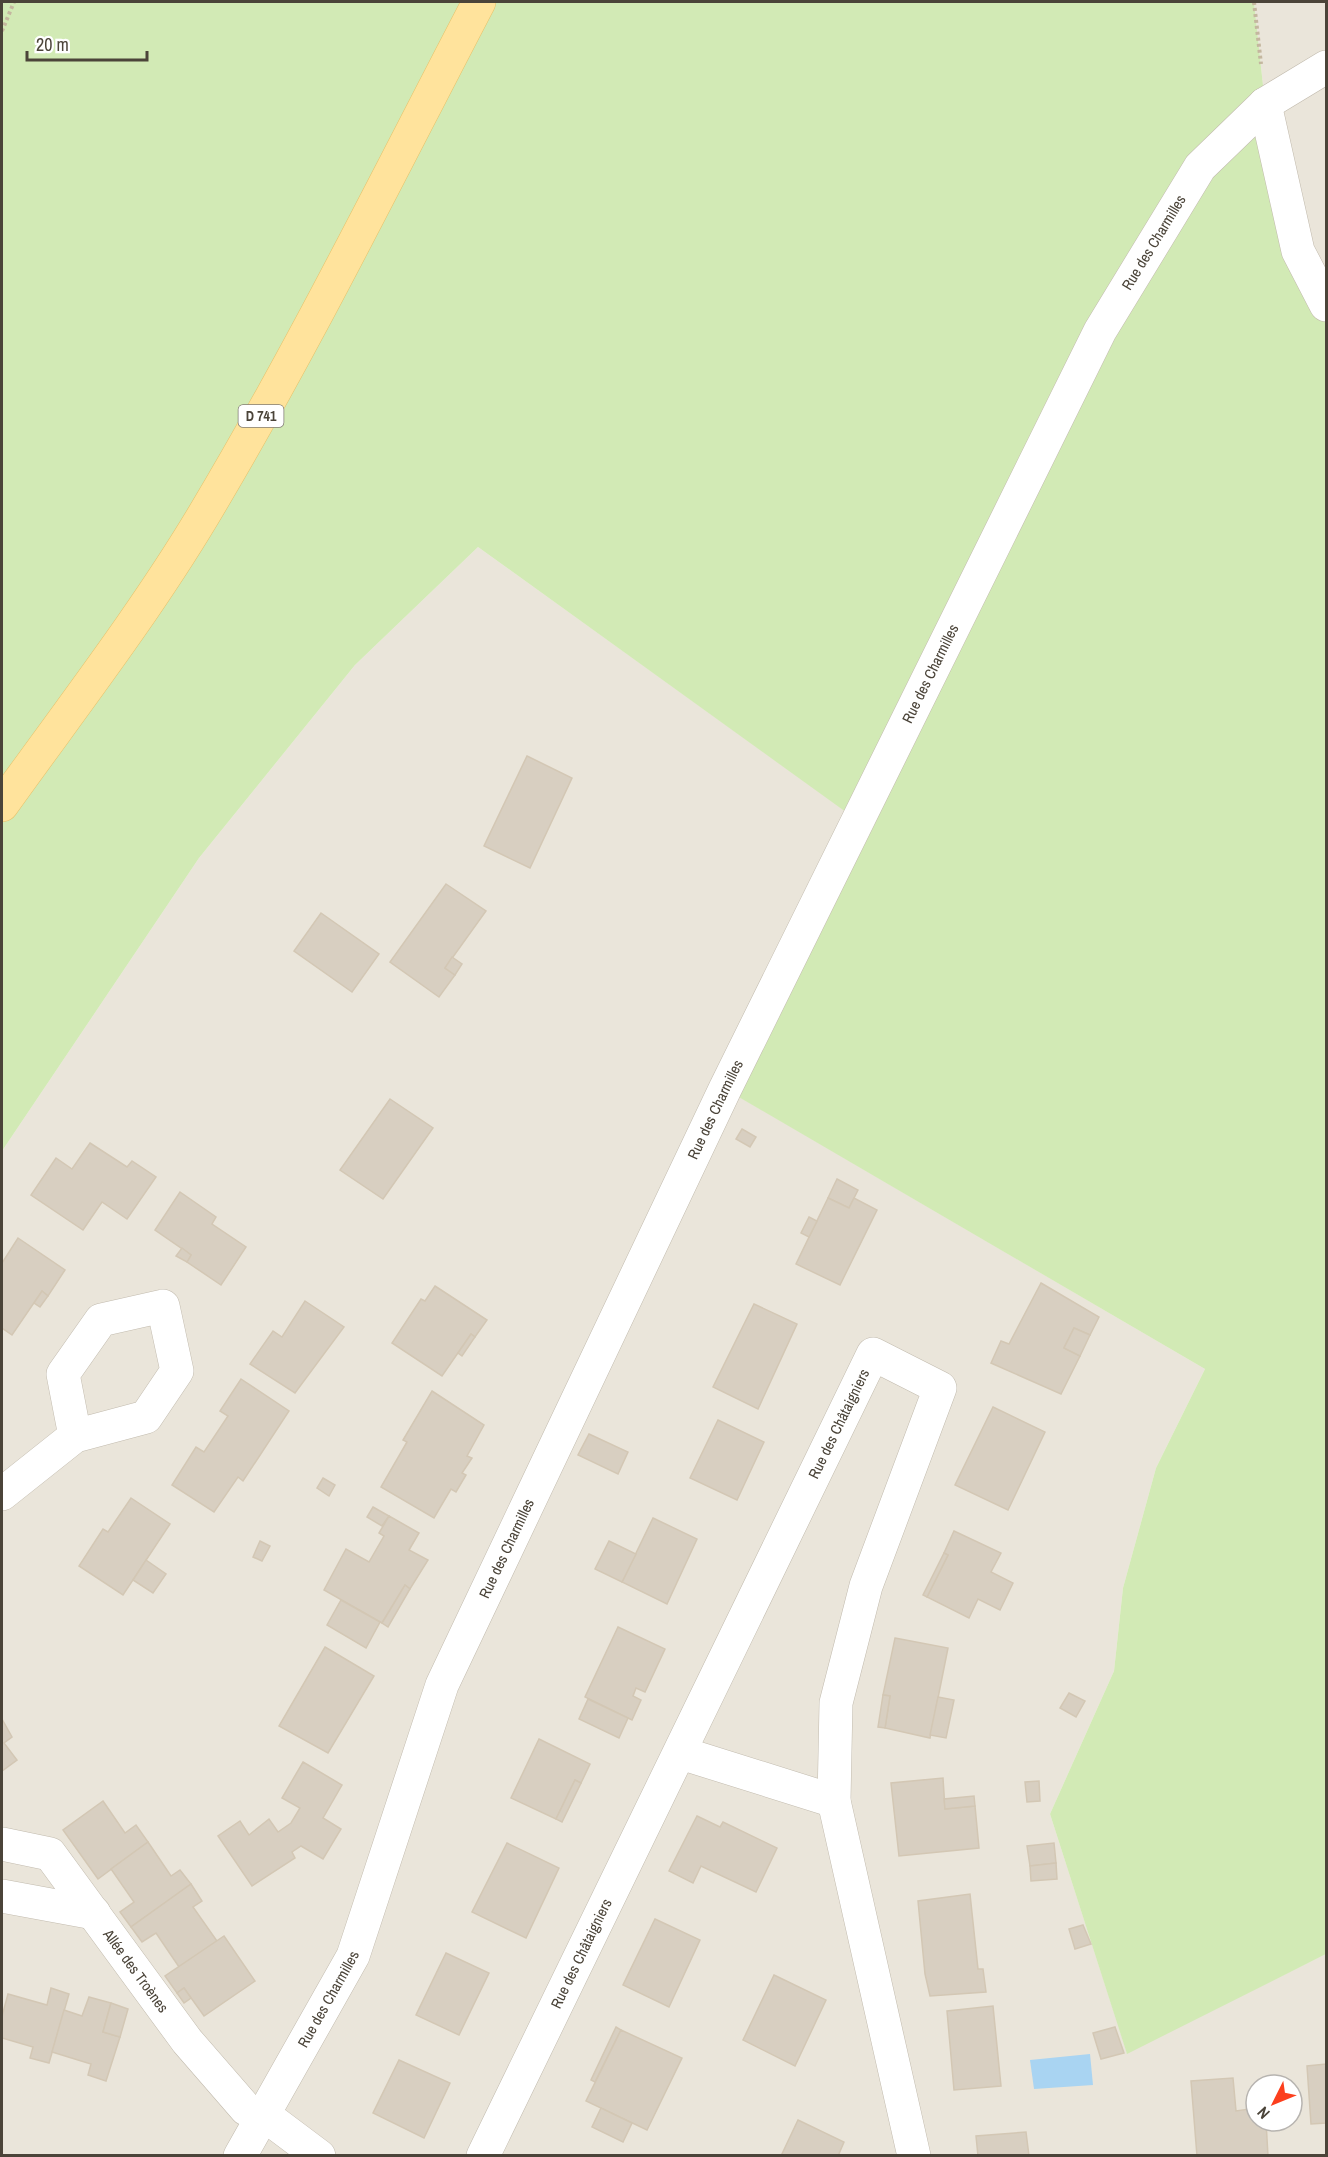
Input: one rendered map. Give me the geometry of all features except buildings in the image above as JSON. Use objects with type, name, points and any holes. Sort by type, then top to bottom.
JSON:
[{"type":"main road","name":"D 741","points":[[2,805],[129,628],[202,517],[283,377],[479,2]]},
{"type":"street","name":"Rue des Charmilles","points":[[240,2156],[353,1956],[442,1685],[725,1089],[1100,331],[1200,167],[1265,104],[1326,67]]},
{"type":"street","points":[[1265,104],[1298,251],[1326,305]]},
{"type":"street","name":"Rue des Châtaigniers","points":[[483,2156],[873,1354],[940,1388],[866,1586],[836,1703],[834,1801],[914,2156]]},
{"type":"street","points":[[2,1494],[75,1436]]},
{"type":"street","points":[[681,1752],[834,1801]]},
{"type":"street","name":"Allée des Troènes","points":[[2,1844],[50,1854],[187,2041],[246,2109],[261,2116],[319,2156]]},
{"type":"street","points":[[2,1896],[94,1913]]},
{"type":"path","points":[[2,31],[14,2]]},
{"type":"path","points":[[1254,2],[1265,104]]},
{"type":"shaded area","points":[[1254,2],[1326,2],[1326,305],[1265,104]]},
{"type":"shaded area","points":[[478,547],[858,820],[726,1089],[1205,1369],[1156,1468],[1123,1588],[1114,1671],[1050,1814],[1127,2053],[1326,1954],[1326,2155],[2,2156],[2,1151],[199,858],[355,665]]},
{"type":"green space","points":[[2,2],[1254,2],[1265,104],[1326,305],[1326,1954],[1127,2054],[1050,1814],[1114,1671],[1123,1588],[1156,1468],[1205,1369],[725,1089],[857,820],[478,547],[355,665],[199,858],[2,1151]]},
{"type":"water","points":[[1090,2054],[1093,2085],[1034,2089],[1030,2060]]}]
